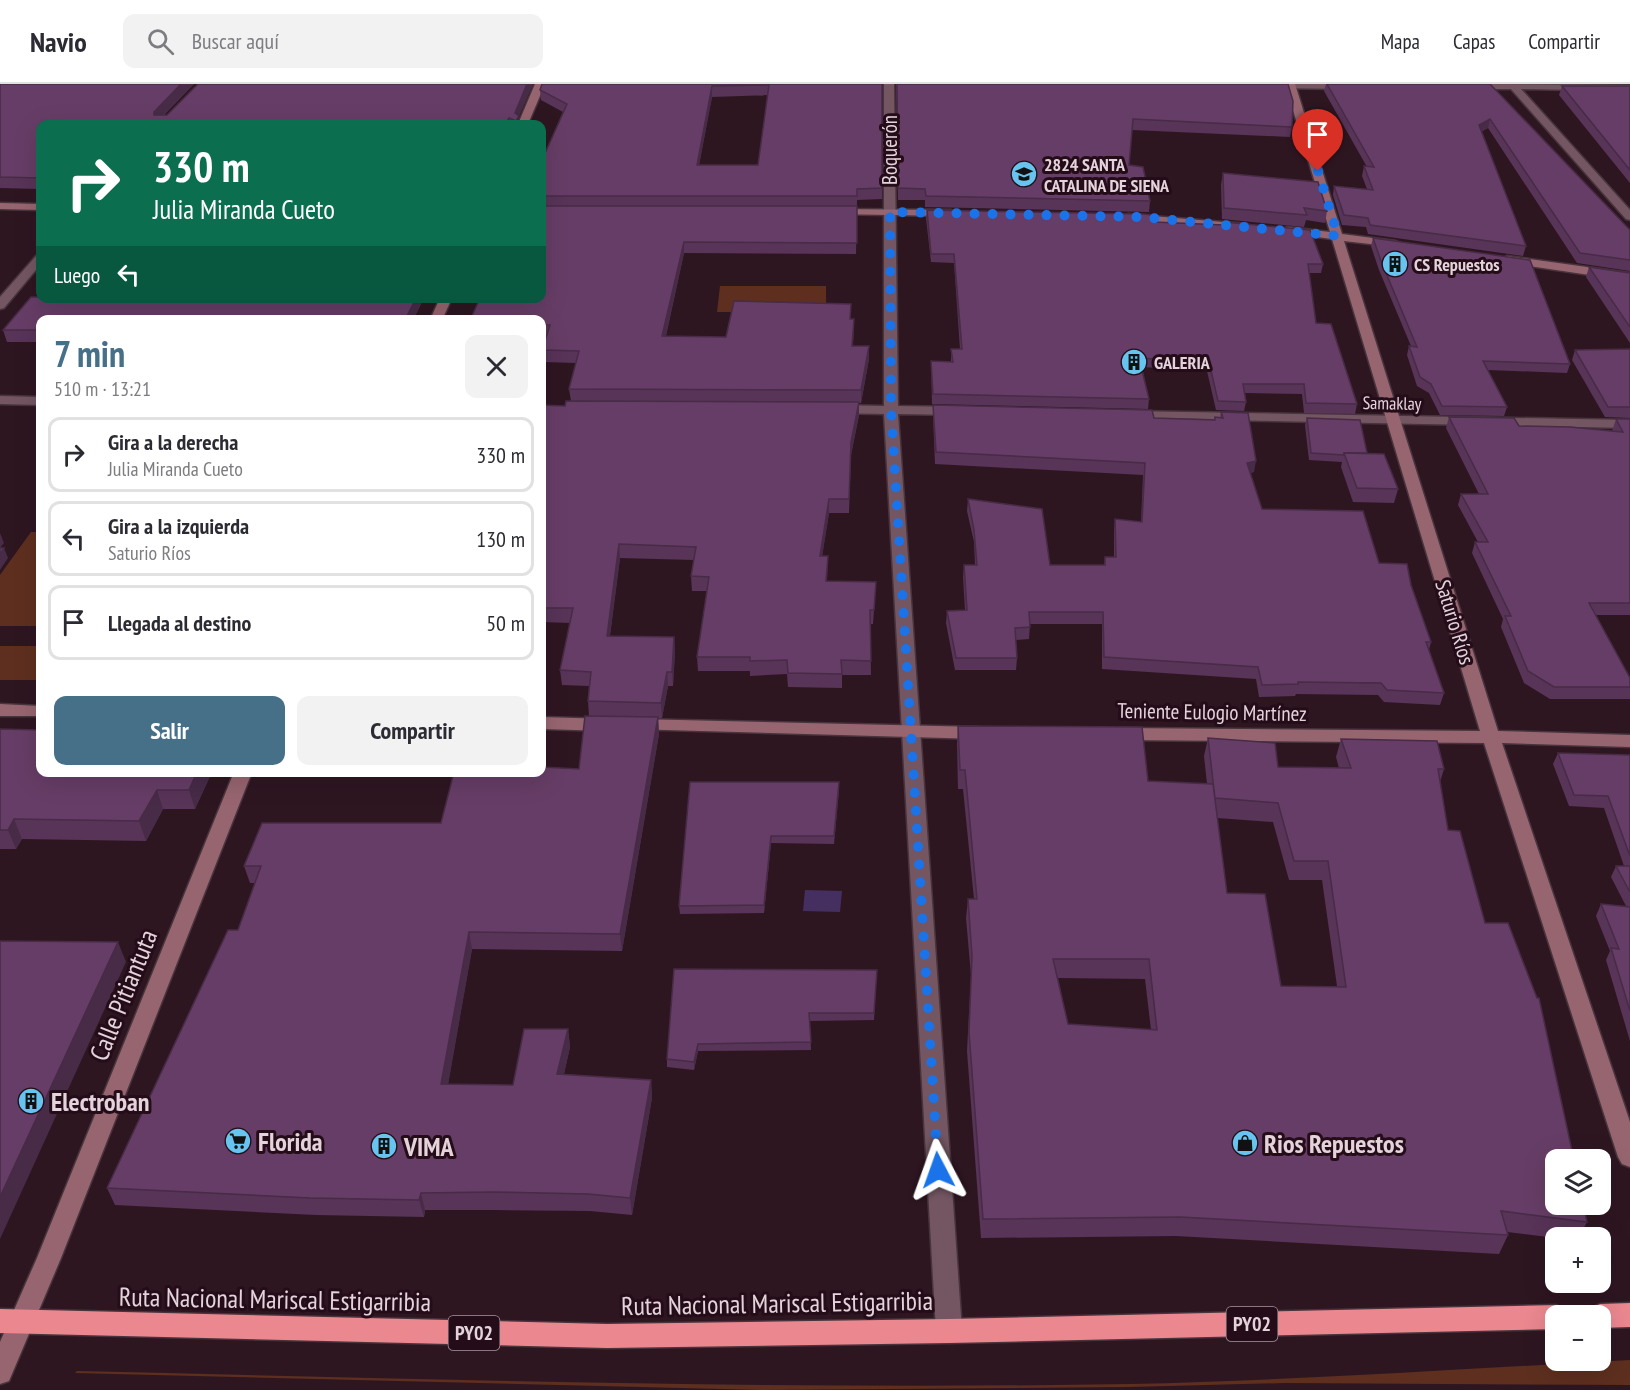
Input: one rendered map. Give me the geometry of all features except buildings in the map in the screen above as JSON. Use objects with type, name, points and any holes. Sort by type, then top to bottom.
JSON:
[{"type":"highway","points":[[1611,1316],[1630,1315]]},
{"type":"highway","name":"Ruta Nacional Mariscal Estigarribia","points":[[11,1322],[607,1336],[949,1331],[1545,1317]]},
{"type":"street","points":[[525,120],[540,84]]},
{"type":"street","name":"Boquerón","points":[[889,84],[891,409],[949,1331]]},
{"type":"street","points":[[1256,85],[1361,86]]},
{"type":"street","name":"Saturio Ríos","points":[[1290,85],[1491,737],[1630,1157]]},
{"type":"street","points":[[1512,85],[1630,217]]},
{"type":"street","points":[[1454,86],[1630,88]]},
{"type":"street","points":[[0,206],[36,207]]},
{"type":"street","points":[[818,212],[958,214]]},
{"type":"street","points":[[1119,217],[1257,228]]},
{"type":"street","points":[[1280,230],[1408,246]]},
{"type":"street","points":[[1490,257],[1630,277]]},
{"type":"street","points":[[0,305],[36,263]]},
{"type":"street","points":[[0,400],[36,401]]},
{"type":"street","points":[[821,409],[974,411]]},
{"type":"street","name":"Samaklay","points":[[1118,415],[1630,424]]},
{"type":"street","points":[[0,710],[36,711]]},
{"type":"street","points":[[546,723],[993,733]]},
{"type":"street","name":"Teniente Eulogio Martínez","points":[[1100,734],[1491,737],[1630,741]]},
{"type":"street","name":"Calle Pitiantuta","points":[[0,1372],[11,1322],[241,777]]},
{"type":"shaded area","points":[[720,286],[826,286],[826,312],[717,312]]},
{"type":"shaded area","points":[[31,532],[36,532],[36,626],[0,626],[0,575]]},
{"type":"shaded area","points":[[0,646],[36,646],[36,680],[0,680]]},
{"type":"shaded area","points":[[805,890],[842,891],[840,912],[803,911]]},
{"type":"shaded area","points":[[1630,1360],[1630,1385],[1285,1383],[1129,1387],[763,1390],[75,1373],[77,1371],[736,1385],[1131,1384],[1256,1380],[1545,1365],[1545,1371],[1611,1371],[1611,1361]]},
{"type":"place","name":"2824 SANTA CATALINA DE SIENA","points":[[1024,174]]},
{"type":"place","name":"CS Repuestos","points":[[1395,264]]},
{"type":"place","name":"GALERIA","points":[[1134,362]]},
{"type":"place","name":"Electroban","points":[[31,1101]]},
{"type":"place","name":"Florida","points":[[238,1141]]},
{"type":"place","name":"Rios Repuestos","points":[[1245,1143]]},
{"type":"place","name":"VIMA","points":[[384,1146]]},
{"type":"route","points":[[938,1170],[891,409],[890,212],[1142,217],[1338,236],[1318,171]]}]
